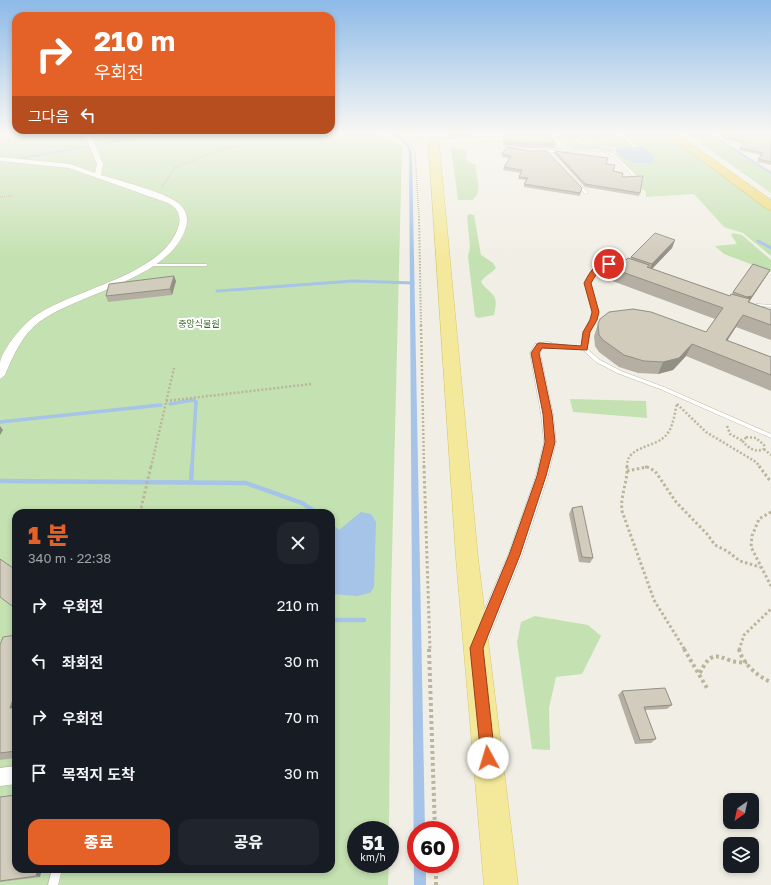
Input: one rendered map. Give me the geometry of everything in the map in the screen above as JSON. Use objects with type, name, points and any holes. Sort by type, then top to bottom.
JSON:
[{"type":"highway","points":[[727,174],[771,206]]},
{"type":"highway","points":[[737,174],[771,199]]},
{"type":"main road","points":[[436,174],[467,558],[501,885]]},
{"type":"street","points":[[0,372],[17,339],[28,326],[73,299],[151,265],[163,257],[176,244],[184,228],[184,214],[175,203],[98,175]]},
{"type":"street","points":[[476,648],[515,555],[542,476],[550,442],[548,414],[535,353],[539,346],[548,345]]},
{"type":"street","points":[[0,776],[12,775]]},
{"type":"lane","points":[[569,174],[586,193]]},
{"type":"lane","points":[[584,349],[586,332],[596,312],[588,283],[601,265],[609,264],[627,268]]},
{"type":"lane","points":[[151,265],[206,265]]},
{"type":"lane","points":[[746,308],[757,305],[771,306]]},
{"type":"lane","points":[[548,345],[584,349],[598,361],[619,372],[672,393],[771,436]]},
{"type":"lane","points":[[53,885],[56,873]]},
{"type":"path","points":[[149,194],[165,185],[169,174]]},
{"type":"path","points":[[416,174],[419,198],[424,468],[435,821]]},
{"type":"path","points":[[0,197],[12,196]]},
{"type":"path","points":[[141,509],[174,368]]},
{"type":"path","points":[[166,401],[312,384]]},
{"type":"path","points":[[672,393],[676,404],[706,432],[756,462],[771,482]]},
{"type":"path","points":[[676,404],[672,424],[664,438],[632,453],[627,462],[626,483],[620,501],[650,593],[667,624],[700,674],[707,688]]},
{"type":"path","points":[[729,422],[727,426],[728,431],[735,438],[743,441],[746,447],[752,450],[760,451],[764,449]]},
{"type":"path","points":[[743,441],[746,437],[756,438],[762,442],[764,449],[771,455]]},
{"type":"path","points":[[627,471],[647,467],[655,471],[676,502],[707,534],[715,545],[727,551],[740,561],[760,567]]},
{"type":"path","points":[[771,512],[759,519],[751,542],[751,547],[760,567],[771,586]]},
{"type":"path","points":[[771,609],[753,626],[742,640],[739,650],[760,677],[771,682]]},
{"type":"path","points":[[700,674],[705,662],[714,656],[722,656],[740,663],[747,662]]},
{"type":"path","points":[[436,873],[436,885]]},
{"type":"green space","name":"중앙식물원","points":[[0,174],[401,174],[391,597],[389,821],[347,821],[347,873],[389,873],[388,885],[0,885]]},
{"type":"green space","points":[[455,174],[477,174],[478,192],[476,196],[472,200],[458,200]]},
{"type":"green space","points":[[636,174],[722,174],[771,209],[771,256],[743,233],[724,227],[694,194],[646,197],[646,191],[638,188],[636,182],[645,180]]},
{"type":"green space","points":[[745,174],[771,174],[771,193]]},
{"type":"green space","points":[[469,214],[474,215],[481,255],[493,263],[496,268],[481,282],[494,296],[496,302],[494,315],[478,318],[475,316],[468,256],[470,247],[467,216]]},
{"type":"green space","points":[[733,233],[742,235],[771,260],[771,272],[724,254],[715,246],[737,244],[731,235]]},
{"type":"green space","points":[[570,399],[646,401],[647,418],[573,412]]},
{"type":"green space","points":[[535,616],[588,625],[601,636],[582,674],[556,677],[549,708],[550,750],[532,749],[517,642],[521,622]]},
{"type":"water","points":[[409,174],[412,174],[425,821],[414,821]]},
{"type":"water","points":[[361,512],[371,514],[376,522],[374,587],[370,593],[357,596],[335,594],[335,533]]},
{"type":"water","points":[[414,873],[426,873],[426,885],[414,885]]},
{"type":"building","points":[[520,174],[569,174],[582,188],[580,193],[524,184],[528,178],[519,177]]},
{"type":"building","points":[[576,174],[623,174],[622,177],[643,176],[640,193],[585,184]]},
{"type":"building","points":[[655,233],[675,240],[652,264],[631,257]]},
{"type":"building","points":[[621,258],[626,260],[628,258],[649,265],[647,267],[730,296],[731,294],[750,299],[748,302],[771,310],[771,325],[743,315],[726,340],[771,357],[771,375],[692,344],[679,358],[663,362],[644,361],[624,355],[603,340],[599,335],[598,324],[600,319],[609,312],[633,309],[651,312],[706,332],[723,308],[611,268]]},
{"type":"building","points":[[753,264],[770,270],[752,296],[747,297],[733,292]]},
{"type":"building","points":[[174,276],[170,289],[106,296],[109,284]]},
{"type":"building","points":[[582,506],[593,558],[582,557],[572,508]]},
{"type":"building","points":[[0,559],[12,567],[12,606],[0,597]]},
{"type":"building","points":[[12,636],[12,702],[10,708],[12,708],[12,752],[0,753],[0,645],[3,637]]},
{"type":"building","points":[[665,688],[672,705],[644,707],[656,739],[640,740],[622,691]]},
{"type":"building","points":[[12,796],[12,873],[37,873],[36,876],[0,881],[0,797]]},
{"type":"waterway","points":[[758,241],[771,248]]},
{"type":"waterway","points":[[217,291],[353,281],[413,283]]},
{"type":"waterway","points":[[170,404],[193,400],[196,402],[192,467]]},
{"type":"waterway","points":[[0,422],[161,405]]},
{"type":"waterway","points":[[191,483],[192,466]]},
{"type":"waterway","points":[[0,481],[191,483]]},
{"type":"waterway","points":[[191,483],[246,483],[302,503],[311,509]]},
{"type":"waterway","points":[[335,620],[364,620]]},
{"type":"route","points":[[488,758],[476,648],[515,555],[542,476],[550,442],[548,414],[535,353],[539,346],[548,345],[584,349],[586,332],[596,312],[588,290],[588,283],[601,265],[609,264]]}]
